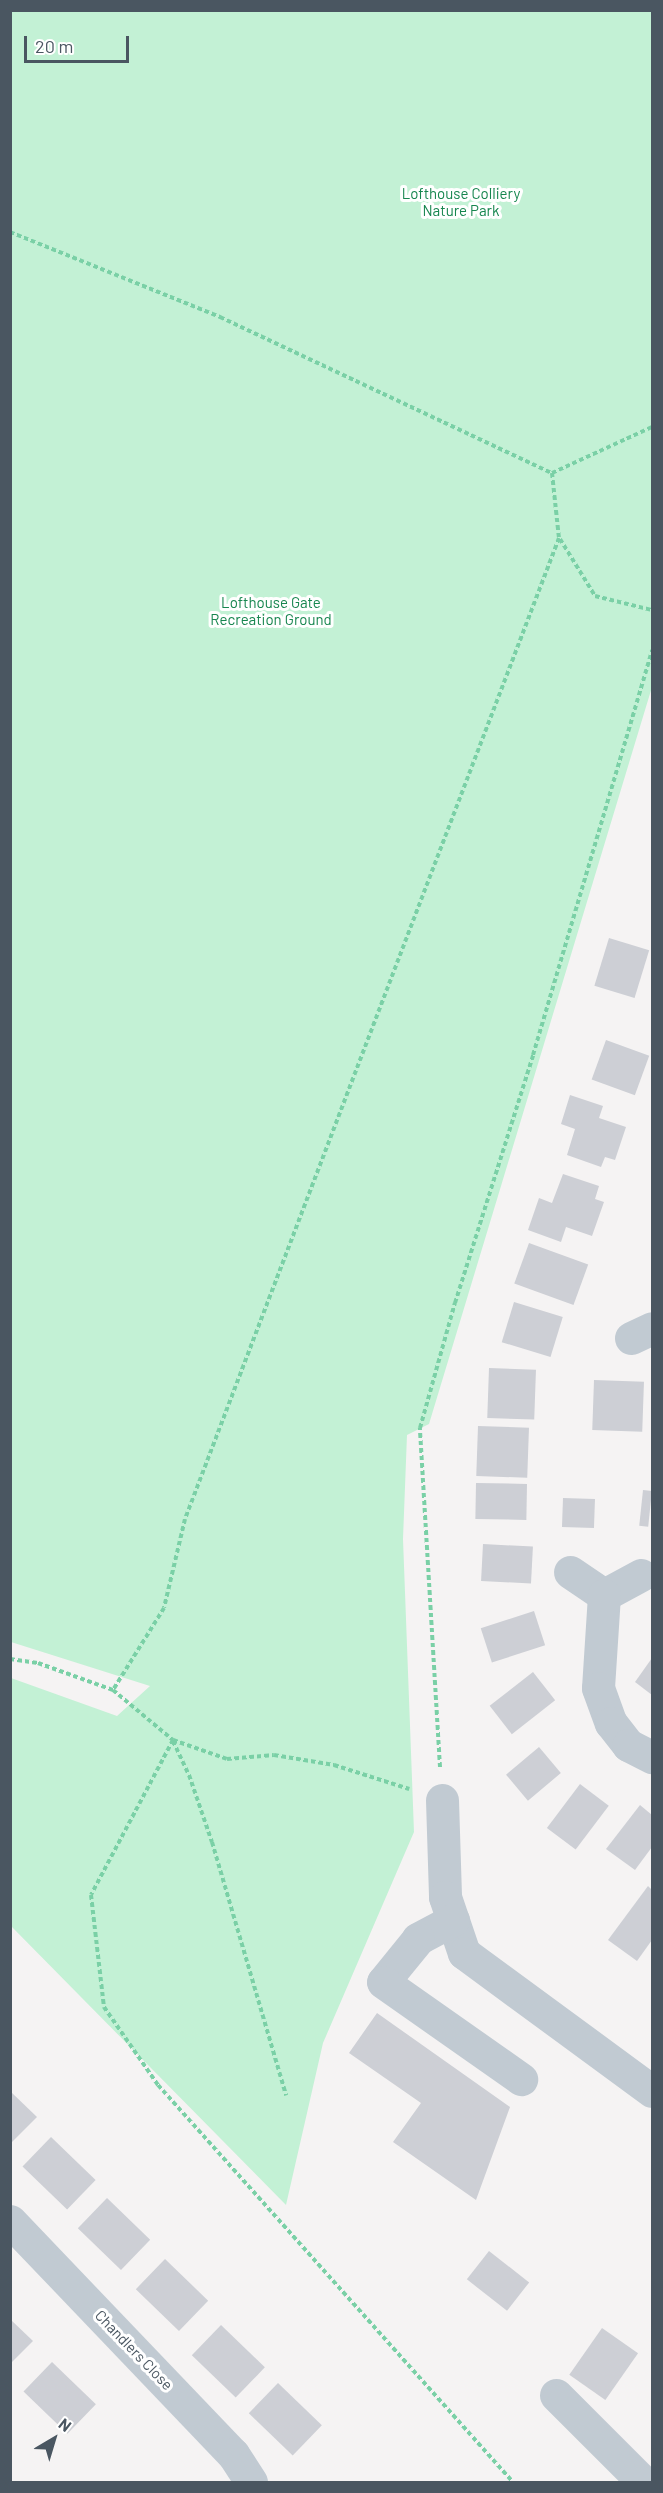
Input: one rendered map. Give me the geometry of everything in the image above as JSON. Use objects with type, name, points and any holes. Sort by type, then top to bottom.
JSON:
[{"type":"street","points":[[570,1572],[604,1595]]},
{"type":"street","points":[[604,1595],[642,1575]]},
{"type":"street","points":[[604,1595],[598,1688],[611,1723],[628,1745],[652,1757]]},
{"type":"street","points":[[442,1800],[445,1897],[464,1953],[652,2091]]},
{"type":"street","points":[[453,1920],[418,1939],[383,1982],[521,2079]]},
{"type":"street","name":"Chandlers Close","points":[[11,2221],[233,2454],[251,2482]]},
{"type":"street","points":[[556,2395],[643,2482]]},
{"type":"path","points":[[10,232],[220,317],[552,473],[652,427]]},
{"type":"path","points":[[552,473],[559,538],[595,596],[652,610]]},
{"type":"path","points":[[113,1690],[164,1608],[185,1519],[559,538]]},
{"type":"path","points":[[10,1659],[38,1663],[113,1690],[173,1740],[226,1759],[274,1755],[334,1765],[442,1800],[420,1428],[455,1303],[533,1055],[652,650]]},
{"type":"path","points":[[173,1740],[189,1774],[212,1842],[286,2095]]},
{"type":"path","points":[[173,1740],[91,1895],[104,2007],[158,2085],[513,2482]]},
{"type":"green space","points":[[11,10],[652,11],[652,687],[429,1424],[407,1435],[403,1539],[414,1832],[323,2043],[286,2205],[11,1926],[11,1678],[117,1716],[150,1686],[11,1642]]},
{"type":"building","points":[[609,938],[649,950],[635,998],[594,986]]},
{"type":"building","points":[[606,1040],[649,1056],[635,1095],[592,1079]]},
{"type":"building","points":[[570,1095],[603,1106],[599,1118],[626,1127],[615,1160],[605,1157],[601,1167],[567,1155],[575,1129],[561,1124]]},
{"type":"building","points":[[563,1174],[599,1186],[595,1199],[604,1202],[592,1236],[566,1227],[561,1242],[528,1230],[539,1198],[552,1203]]},
{"type":"building","points":[[529,1243],[588,1265],[573,1305],[514,1283]]},
{"type":"building","points":[[514,1302],[563,1317],[550,1357],[502,1342]]},
{"type":"building","points":[[489,1368],[536,1370],[534,1420],[487,1418]]},
{"type":"building","points":[[594,1380],[644,1382],[642,1432],[592,1430]]},
{"type":"building","points":[[478,1426],[529,1428],[527,1478],[476,1476]]},
{"type":"building","points":[[476,1483],[527,1484],[526,1520],[475,1519]]},
{"type":"building","points":[[643,1490],[652,1491],[648,1527],[639,1526]]},
{"type":"building","points":[[563,1498],[595,1499],[594,1528],[562,1527]]},
{"type":"building","points":[[483,1544],[533,1547],[531,1584],[481,1581]]},
{"type":"building","points":[[534,1611],[545,1645],[492,1663],[481,1628]]},
{"type":"building","points":[[652,1658],[652,1695],[635,1682]]},
{"type":"building","points":[[533,1672],[555,1700],[512,1734],[490,1706]]},
{"type":"building","points":[[539,1747],[561,1773],[528,1801],[506,1775]]},
{"type":"building","points":[[580,1784],[609,1806],[576,1850],[547,1828]]},
{"type":"building","points":[[640,1805],[652,1815],[652,1847],[635,1870],[606,1849]]},
{"type":"building","points":[[648,1886],[652,1890],[652,1940],[637,1961],[608,1940]]},
{"type":"building","points":[[377,2013],[510,2107],[476,2200],[393,2142],[421,2103],[349,2053]]},
{"type":"building","points":[[10,2091],[37,2117],[10,2144]]},
{"type":"building","points":[[51,2137],[96,2180],[67,2210],[23,2166]]},
{"type":"building","points":[[107,2198],[150,2240],[121,2270],[78,2228]]},
{"type":"building","points":[[489,2251],[529,2282],[507,2311],[467,2279]]},
{"type":"building","points":[[165,2259],[208,2301],[179,2331],[136,2289]]},
{"type":"building","points":[[10,2319],[33,2341],[10,2364]]},
{"type":"building","points":[[221,2325],[265,2367],[236,2398],[192,2355]]},
{"type":"building","points":[[602,2328],[638,2353],[605,2400],[569,2375]]},
{"type":"building","points":[[52,2362],[96,2404],[67,2434],[24,2391]]},
{"type":"building","points":[[278,2383],[322,2425],[293,2456],[249,2413]]},
{"type":"park label","name":"Lofthouse Colliery Nature Park","points":[[461,202]]},
{"type":"park label","name":"Lofthouse Gate Recreation Ground","points":[[271,610]]}]
